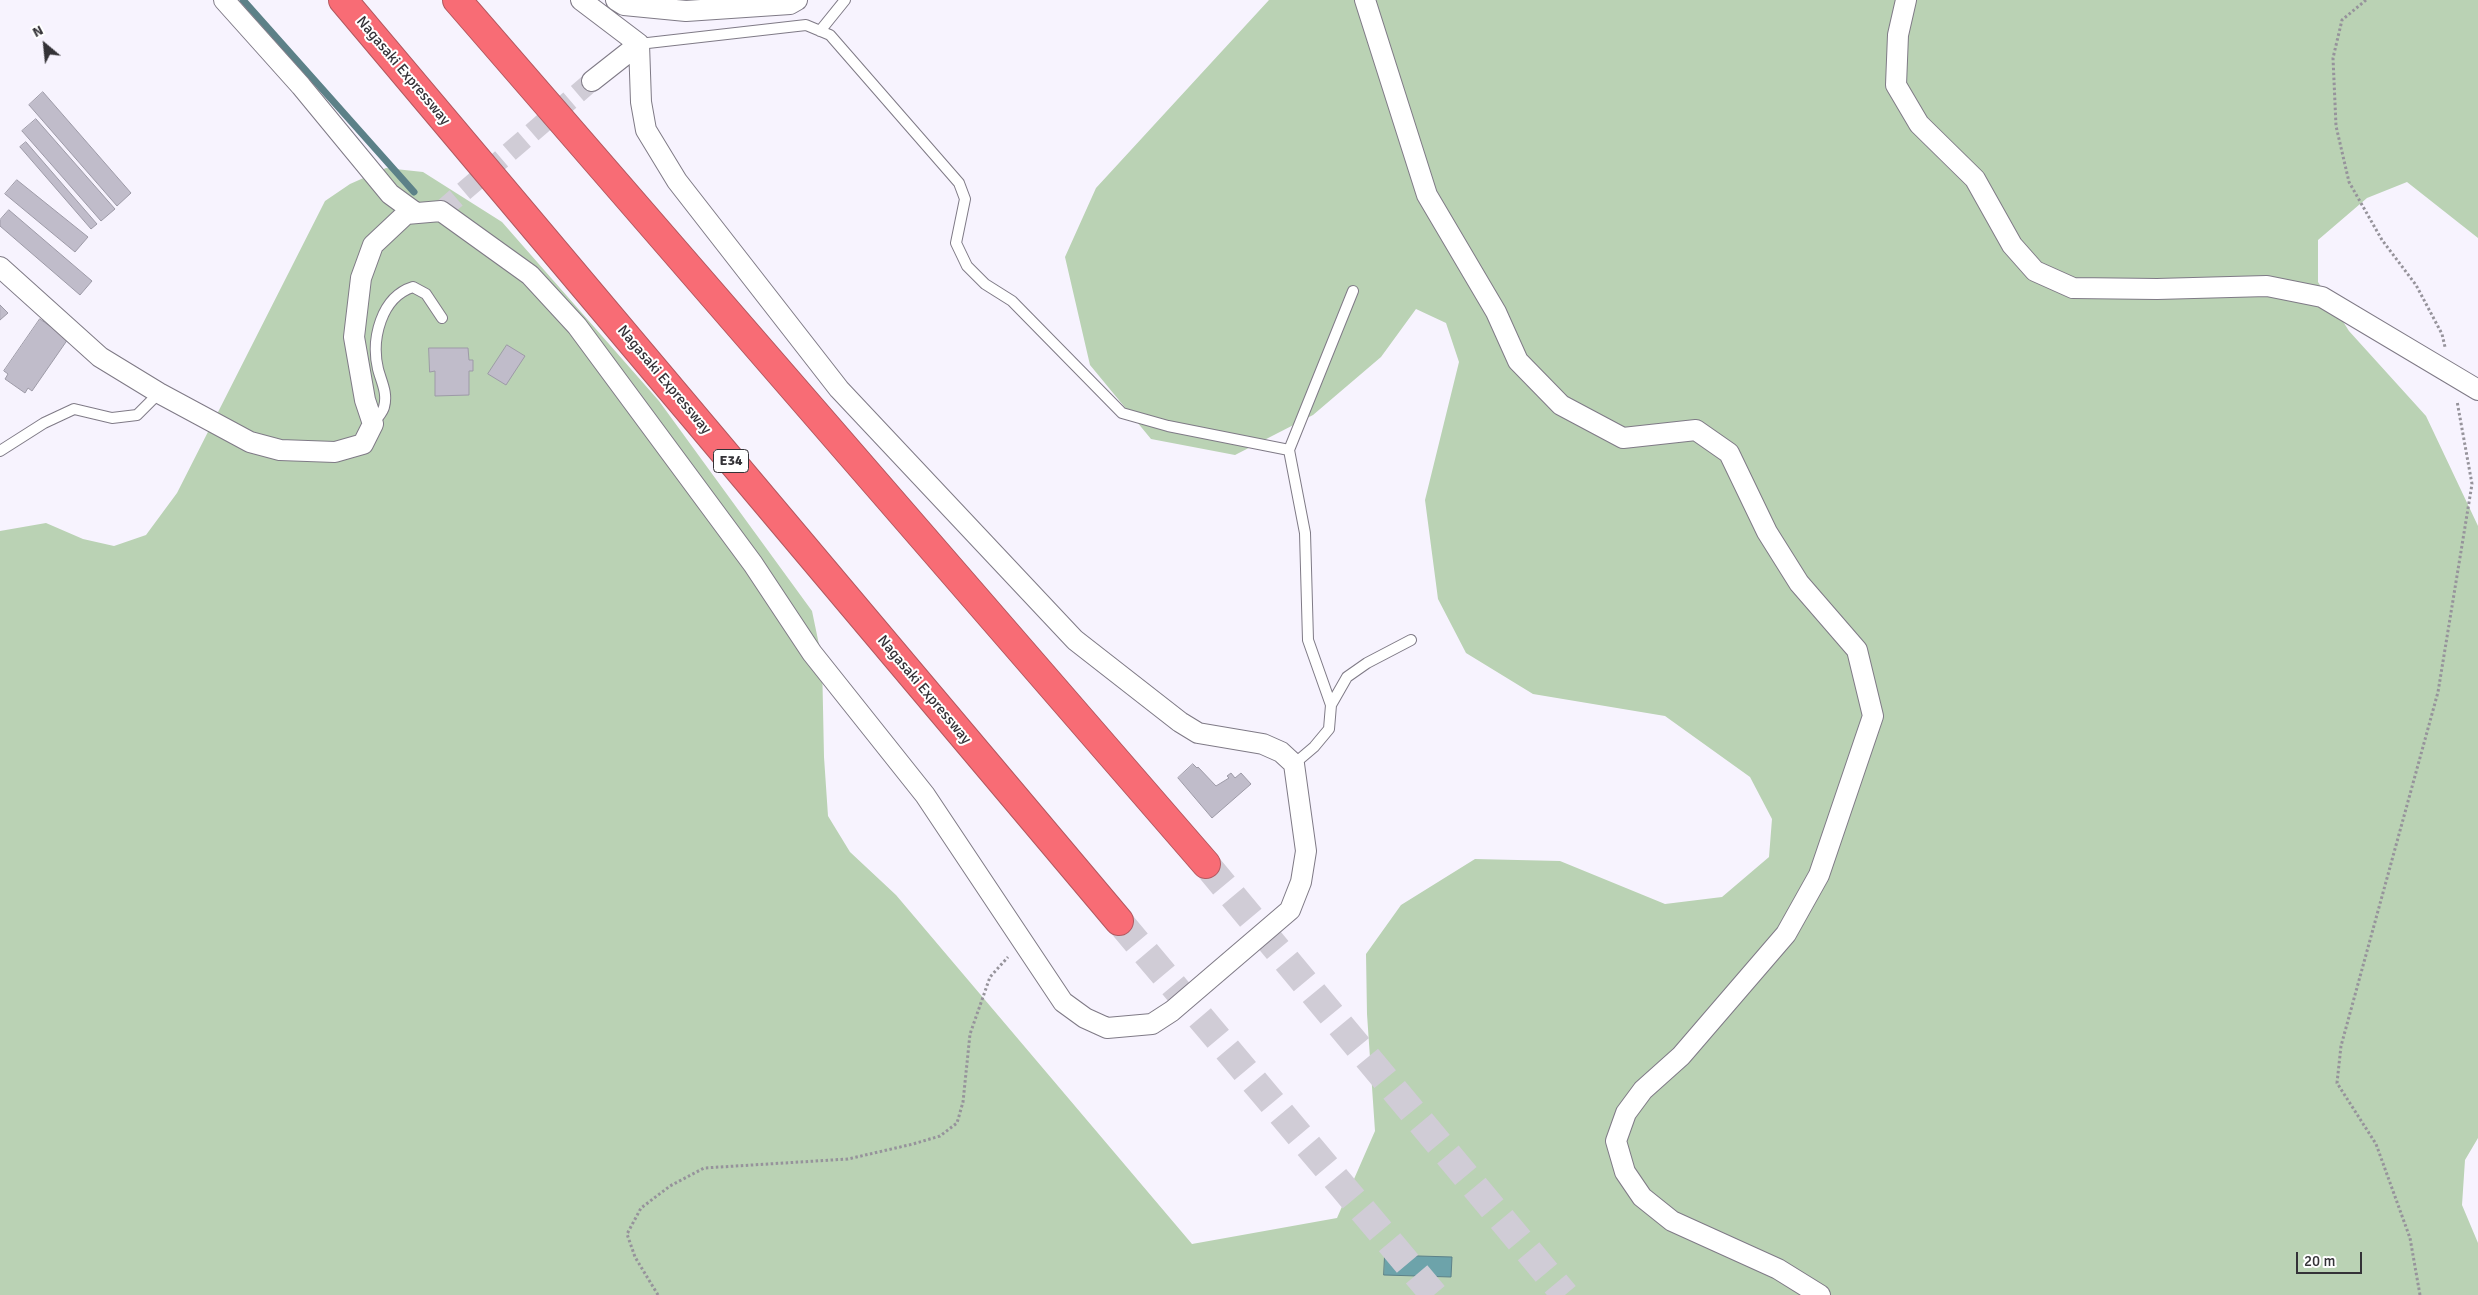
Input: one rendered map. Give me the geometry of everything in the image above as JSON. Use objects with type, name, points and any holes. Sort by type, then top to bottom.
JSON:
[{"type":"highway","name":"Nagasaki Expressway","points":[[343,0],[1119,922]]},
{"type":"highway","points":[[457,0],[1206,864]]},
{"type":"street","points":[[224,0],[302,86],[390,194],[416,213]]},
{"type":"street","points":[[581,0],[639,44]]},
{"type":"street","points":[[616,0],[624,5],[686,11],[790,4],[797,0]]},
{"type":"street","points":[[1365,0],[1427,195],[1496,312],[1518,361],[1561,406],[1623,438],[1696,430],[1729,452],[1767,532],[1799,584],[1857,650],[1873,716],[1819,875],[1786,934],[1681,1056],[1643,1090],[1626,1113],[1616,1141],[1625,1172],[1642,1197],[1672,1221],[1778,1269],[1820,1295]]},
{"type":"street","points":[[1906,0],[1898,35],[1896,85],[1919,124],[1975,179],[2012,245],[2035,271],[2073,288],[2157,289],[2267,286],[2322,297],[2453,377],[2478,390]]},
{"type":"street","points":[[592,81],[639,44]]},
{"type":"street","points":[[0,267],[100,357],[159,393],[250,442],[280,450],[335,452],[363,444],[373,424],[365,400],[354,337],[361,278],[373,244],[406,214],[440,212],[530,275],[577,326],[753,564],[812,653],[925,795],[1063,1002],[1085,1018],[1107,1028],[1152,1024],[1172,1011],[1290,910],[1301,882],[1306,851],[1294,764],[1281,752],[1263,744],[1198,733],[1180,722],[1075,640],[839,389],[676,181],[646,130],[641,102],[639,44]]},
{"type":"lane","points":[[820,31],[845,0]]},
{"type":"lane","points":[[639,44],[806,25],[830,35],[959,183],[965,199],[956,243],[966,266],[985,284],[1012,301],[1122,413],[1168,426],[1289,450]]},
{"type":"lane","points":[[373,424],[384,407],[385,388],[378,367],[377,328],[389,304],[400,291],[413,287],[426,294],[442,318]]},
{"type":"lane","points":[[1294,764],[1314,747],[1329,729],[1331,705],[1308,640],[1305,533],[1289,450],[1352,291]]},
{"type":"lane","points":[[0,451],[44,423],[74,409],[112,418],[137,415],[159,393]]},
{"type":"lane","points":[[1331,705],[1347,677],[1366,662],[1411,640]]},
{"type":"path","points":[[2366,0],[2342,20],[2332,58],[2336,126],[2349,182],[2382,240],[2416,285],[2442,334],[2453,377],[2472,484],[2438,692],[2341,1046],[2337,1083],[2376,1144],[2410,1238],[2420,1295]]},
{"type":"path","points":[[658,1295],[635,1257],[626,1234],[641,1208],[670,1186],[704,1168],[848,1159],[940,1136],[957,1123],[963,1102],[970,1034],[990,977],[1022,942]]},
{"type":"green space","points":[[1269,0],[2478,0],[2478,238],[2407,182],[2367,198],[2318,240],[2318,282],[2349,331],[2426,416],[2478,526],[2478,1138],[2465,1160],[2462,1205],[2478,1243],[2478,1295],[0,1295],[0,531],[46,523],[83,539],[114,546],[146,535],[177,493],[325,201],[350,184],[386,168],[423,172],[502,222],[659,401],[812,611],[822,659],[824,757],[828,816],[850,852],[896,895],[1192,1244],[1337,1218],[1375,1131],[1367,1014],[1366,954],[1401,905],[1475,859],[1560,861],[1665,904],[1722,897],[1769,857],[1772,819],[1750,777],[1665,716],[1533,694],[1466,653],[1438,599],[1425,500],[1459,362],[1446,323],[1416,309],[1381,357],[1313,415],[1235,455],[1151,439],[1090,365],[1065,257],[1096,188]]},
{"type":"water","points":[[1385,1255],[1452,1257],[1451,1277],[1384,1275]]},
{"type":"building","points":[[43,92],[131,193],[117,206],[29,105]]},
{"type":"building","points":[[36,119],[115,209],[101,221],[22,131]]},
{"type":"building","points":[[26,142],[97,224],[91,229],[20,147]]},
{"type":"building","points":[[17,180],[88,237],[75,252],[5,194]]},
{"type":"building","points":[[9,210],[92,281],[80,295],[0,226],[0,220]]},
{"type":"building","points":[[0,305],[8,313],[0,320]]},
{"type":"building","points":[[40,319],[68,339],[32,391],[28,388],[25,393],[5,379],[8,374],[4,371]]},
{"type":"building","points":[[507,345],[525,356],[506,385],[488,374]]},
{"type":"building","points":[[429,348],[468,348],[469,360],[473,360],[473,371],[469,371],[469,395],[435,396],[435,371],[430,372]]},
{"type":"building","points":[[1193,764],[1216,786],[1229,778],[1227,776],[1231,773],[1235,778],[1241,773],[1251,784],[1212,818],[1178,778]]},
{"type":"waterway","points":[[243,0],[414,192]]},
{"type":"tunnel","points":[[441,211],[592,81]]},
{"type":"tunnel","points":[[1206,864],[1565,1295]]},
{"type":"tunnel","points":[[1119,921],[1434,1295]]}]
